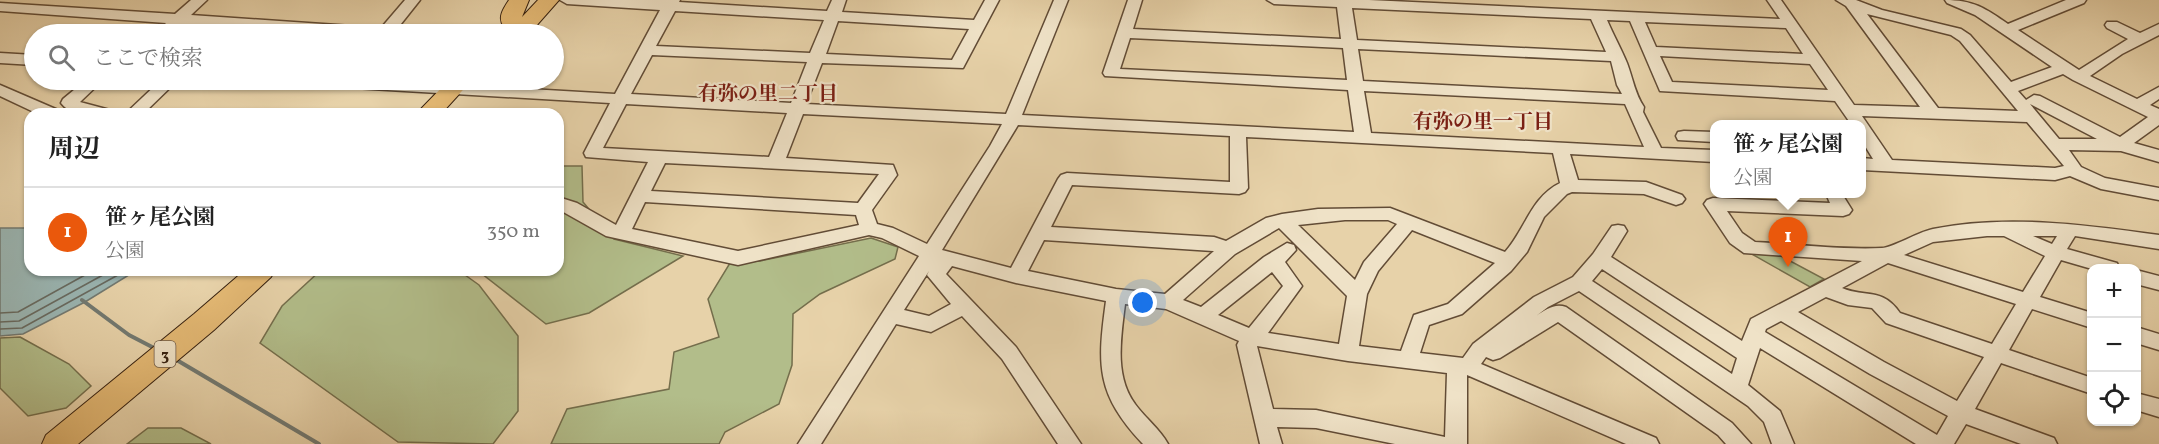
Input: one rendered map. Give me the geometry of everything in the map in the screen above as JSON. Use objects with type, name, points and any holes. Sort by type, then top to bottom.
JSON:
[{"type":"highway","points":[[510,24],[511,14],[519,0]]},
{"type":"highway","points":[[515,24],[531,0]]},
{"type":"highway","points":[[519,24],[549,0]]},
{"type":"highway","points":[[436,108],[459,90]]},
{"type":"highway","points":[[451,108],[462,90]]},
{"type":"highway","name":"3","points":[[211,324],[256,276]]},
{"type":"highway","name":"3","points":[[57,444],[133,390],[211,324],[274,276]]},
{"type":"highway","name":"3","points":[[81,444],[133,390]]},
{"type":"street","points":[[173,24],[201,0]]},
{"type":"street","points":[[393,24],[413,0]]},
{"type":"street","points":[[567,0],[671,3],[980,26]]},
{"type":"street","points":[[775,163],[838,0]]},
{"type":"street","points":[[646,50],[957,65],[992,0]]},
{"type":"street","points":[[809,444],[891,315],[939,255],[1012,120],[1061,0]]},
{"type":"street","points":[[1136,0],[1111,73],[1630,99]]},
{"type":"street","points":[[1274,0],[1790,24]]},
{"type":"street","points":[[1605,0],[1605,16],[1625,85],[1630,91],[1630,99],[1636,107],[1635,112],[1655,153]]},
{"type":"street","points":[[1774,0],[1856,120]]},
{"type":"street","points":[[1952,0],[1980,12],[2008,29],[2063,68],[2159,117],[2122,145],[2055,144]]},
{"type":"street","points":[[2008,29],[2070,1]]},
{"type":"street","points":[[1847,2],[1933,28],[1956,32],[1965,38],[2068,159],[2072,170]]},
{"type":"street","points":[[1847,2],[1932,112]]},
{"type":"street","points":[[671,3],[592,153],[887,169],[888,175],[863,209]]},
{"type":"street","points":[[1344,3],[1363,138]]},
{"type":"street","points":[[0,7],[248,24]]},
{"type":"street","points":[[1636,17],[1666,87],[1932,112],[2032,117]]},
{"type":"street","points":[[2112,25],[2151,36]]},
{"type":"street","points":[[1125,33],[1616,57]]},
{"type":"street","points":[[2079,77],[2151,36]]},
{"type":"street","points":[[1651,51],[1814,59]]},
{"type":"street","points":[[0,58],[24,59]]},
{"type":"street","points":[[2008,89],[2063,68]]},
{"type":"street","points":[[0,90],[39,108]]},
{"type":"street","points":[[81,108],[69,103],[84,90]]},
{"type":"street","points":[[140,108],[159,90]]},
{"type":"street","points":[[520,90],[620,99],[1710,156]]},
{"type":"street","points":[[2138,106],[2159,92]]},
{"type":"street","points":[[2034,100],[2122,145],[2159,156]]},
{"type":"street","points":[[1016,276],[1066,179],[1239,188],[1238,131]]},
{"type":"street","points":[[1684,136],[1710,137]]},
{"type":"street","points":[[1867,145],[1887,166]]},
{"type":"street","points":[[1560,148],[1569,178],[1569,186]]},
{"type":"street","points":[[621,232],[659,157]]},
{"type":"street","points":[[1866,164],[2055,174],[2072,170],[2101,183],[2159,194]]},
{"type":"street","points":[[1408,359],[1421,320],[1455,309],[1508,261],[1521,247],[1537,213],[1561,190],[1569,186],[1646,188],[1676,199]]},
{"type":"street","points":[[639,196],[863,209]]},
{"type":"street","points":[[1836,198],[1843,210],[1713,204],[1736,238],[1751,248],[1884,255],[2087,320]]},
{"type":"street","points":[[564,205],[612,231],[738,258],[869,229],[887,233],[939,255],[1016,276],[1116,296],[1169,302],[1253,338],[1348,353],[1463,365],[1648,444]]},
{"type":"street","points":[[863,209],[869,229]]},
{"type":"street","points":[[1169,302],[1228,249],[1282,220],[1345,214],[1390,214],[1508,261]]},
{"type":"street","points":[[1282,220],[1357,294]]},
{"type":"street","points":[[1348,353],[1357,294],[1371,267],[1409,222]]},
{"type":"street","points":[[1943,444],[2070,229]]},
{"type":"street","points":[[1737,388],[1758,324],[1916,240],[1933,235],[2070,229],[2159,242]]},
{"type":"street","points":[[1456,444],[1463,365],[1540,302],[1580,282],[1600,260],[1618,231]]},
{"type":"street","points":[[2004,231],[2056,252],[2096,264]]},
{"type":"street","points":[[1040,233],[1214,244],[1228,249]]},
{"type":"street","points":[[1202,317],[1287,250]]},
{"type":"street","points":[[939,255],[936,275],[1010,353],[1070,444]]},
{"type":"street","points":[[1600,260],[1747,354]]},
{"type":"street","points":[[1271,262],[1280,268],[1293,286],[1247,345],[1271,444]]},
{"type":"street","points":[[2141,279],[2159,284]]},
{"type":"street","points":[[1580,282],[1755,400],[1773,417],[1783,444]]},
{"type":"street","points":[[1823,288],[1852,299],[1863,298],[1878,302],[1893,318],[2087,385]]},
{"type":"street","points":[[1116,296],[1108,355],[1109,372],[1130,417],[1157,444]]},
{"type":"street","points":[[891,315],[931,324],[965,305]]},
{"type":"street","points":[[1781,311],[1877,368],[1961,413],[2046,444]]},
{"type":"street","points":[[1463,365],[1558,312],[1725,429],[1740,444]]},
{"type":"street","points":[[1754,335],[1934,444]]},
{"type":"street","points":[[2141,337],[2159,342]]},
{"type":"street","points":[[2141,403],[2159,408]]},
{"type":"street","points":[[1266,418],[1316,419],[1439,444]]},
{"type":"green space","points":[[564,166],[582,166],[583,202],[614,239],[683,256],[589,313],[546,324],[485,276],[564,276]]},
{"type":"green space","points":[[871,238],[898,247],[895,259],[820,294],[793,314],[792,365],[779,404],[725,432],[719,444],[551,444],[567,409],[669,389],[674,352],[719,337],[708,299],[730,263],[760,261]]},
{"type":"green space","points":[[1750,253],[1779,255],[1824,279],[1810,287]]},
{"type":"green space","points":[[314,276],[466,276],[479,285],[518,336],[518,411],[493,444],[398,442],[260,343],[282,306]]},
{"type":"green space","points":[[20,337],[69,364],[91,386],[66,408],[28,416],[0,388],[0,338]]},
{"type":"green space","points":[[148,428],[181,428],[211,444],[127,444]]},
{"type":"water","points":[[0,228],[24,228],[24,276],[127,276],[85,302],[23,334],[0,336]]},
{"type":"waterway","points":[[82,300],[129,335],[156,349]]},
{"type":"waterway","points":[[175,359],[319,444]]},
{"type":"place","name":"笹ヶ尾公園","points":[[1788,267]]},
{"type":"district","name":"有弥の里二丁目","points":[[768,93]]},
{"type":"district","name":"有弥の里一丁目","points":[[1483,121]]}]
